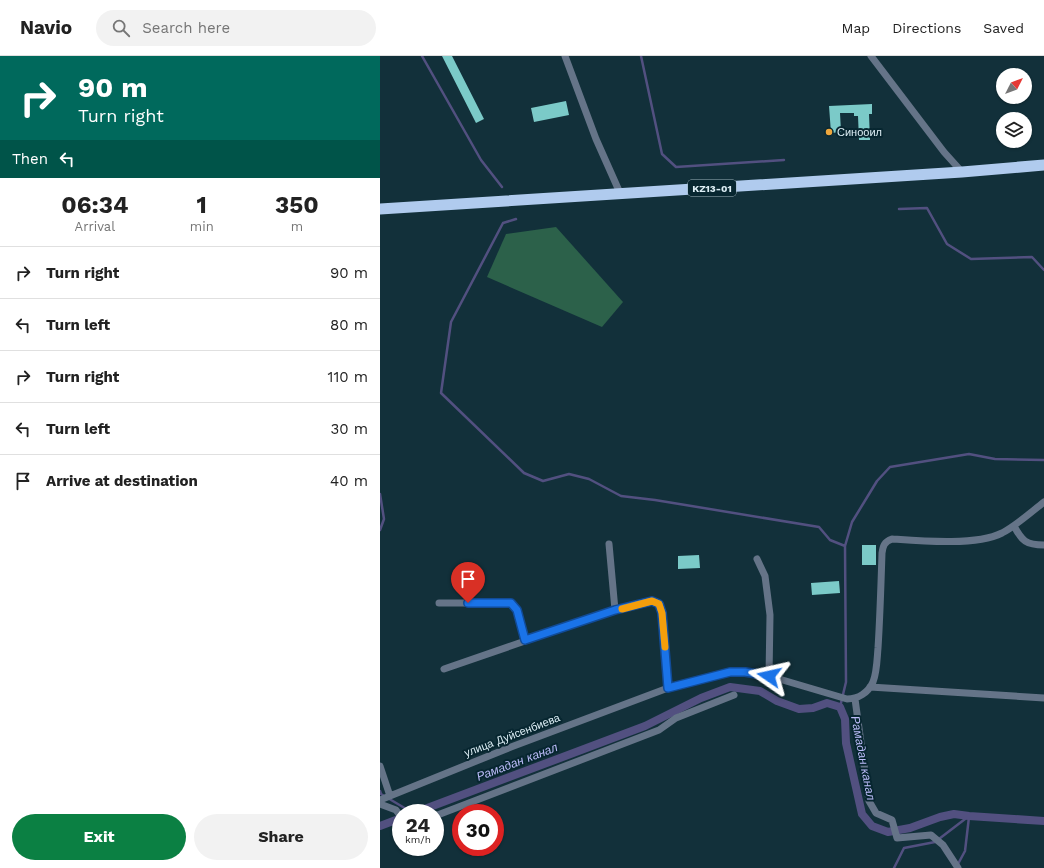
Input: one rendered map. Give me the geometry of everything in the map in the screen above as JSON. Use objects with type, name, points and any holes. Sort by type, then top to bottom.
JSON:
[{"type":"highway","name":"KZ13-01","points":[[380,209],[962,172],[1044,165]]},
{"type":"street","points":[[565,56],[596,139],[620,193]]},
{"type":"street","points":[[871,56],[940,147],[962,172]]},
{"type":"street","points":[[958,868],[943,845],[932,835],[897,838],[892,820],[876,813],[869,801],[855,699],[867,692],[873,682],[876,670],[881,608],[883,546],[886,541],[892,539],[931,542],[963,541],[996,535],[1014,526],[1044,502]]},
{"type":"street","points":[[1014,526],[1021,539],[1033,545],[1044,546]]},
{"type":"street","points":[[609,544],[615,610]]},
{"type":"street","points":[[757,559],[765,576],[770,615],[769,676]]},
{"type":"street","points":[[444,669],[615,610],[652,601],[659,604],[662,613],[668,688]]},
{"type":"street","points":[[439,603],[511,603],[517,610],[525,640]]},
{"type":"street","name":"улица Дуйсенбиева","points":[[380,800],[511,747],[653,695],[668,688],[730,672],[745,672],[769,676],[847,699],[855,699]]},
{"type":"street","points":[[870,687],[1044,698]]},
{"type":"street","points":[[444,813],[659,730],[676,718],[734,695]]},
{"type":"street","points":[[380,766],[390,796]]},
{"type":"street","points":[[380,804],[392,808]]},
{"type":"green space","points":[[556,227],[623,302],[602,327],[487,277],[506,234]]},
{"type":"building","points":[[442,56],[452,56],[484,119],[476,123]]},
{"type":"building","points":[[566,101],[569,115],[534,122],[531,108]]},
{"type":"building","points":[[872,104],[872,114],[869,114],[870,140],[859,140],[858,116],[854,116],[854,113],[840,113],[841,132],[831,133],[829,106]]},
{"type":"building","points":[[862,545],[876,545],[876,565],[862,565]]},
{"type":"building","points":[[699,555],[700,568],[678,569],[678,556]]},
{"type":"building","points":[[839,581],[840,593],[812,595],[811,583]]},
{"type":"waterway","points":[[422,56],[481,160],[502,187]]},
{"type":"waterway","points":[[641,56],[662,154],[676,167],[784,160]]},
{"type":"waterway","points":[[899,209],[927,208],[947,244],[971,259],[1032,257],[1044,270]]},
{"type":"waterway","points":[[516,219],[503,223],[451,322],[441,393],[524,473],[543,481],[569,474],[589,479],[621,496],[655,500],[819,527],[830,540],[845,546]]},
{"type":"waterway","points":[[840,707],[846,682],[845,546],[852,522],[877,481],[890,467],[969,454],[995,459],[1044,460]]},
{"type":"waterway","points":[[380,494],[384,519],[380,530]]},
{"type":"waterway","name":"Рамадан канал","points":[[438,804],[645,726],[701,698],[730,687],[760,691],[777,701],[799,709],[813,708],[827,703],[840,707],[845,719],[846,743],[862,814],[872,826],[888,832],[910,828],[940,817],[954,814],[1044,821]]},
{"type":"waterway","points":[[380,791],[381,794],[398,804]]},
{"type":"waterway","points":[[894,868],[904,848],[935,842],[969,816]]},
{"type":"waterway","points":[[958,864],[965,851],[969,817]]},
{"type":"waterway","name":"Рамадан канал","points":[[380,826],[392,821]]},
{"type":"slow traffic","points":[[622,609],[652,601],[659,604],[662,613],[665,647]]},
{"type":"place","name":"Синооил","points":[[829,132]]},
{"type":"route","points":[[468,603],[511,603],[517,610],[525,640],[615,610],[652,601],[659,604],[662,613],[668,688],[730,672],[745,672],[769,676]]}]
